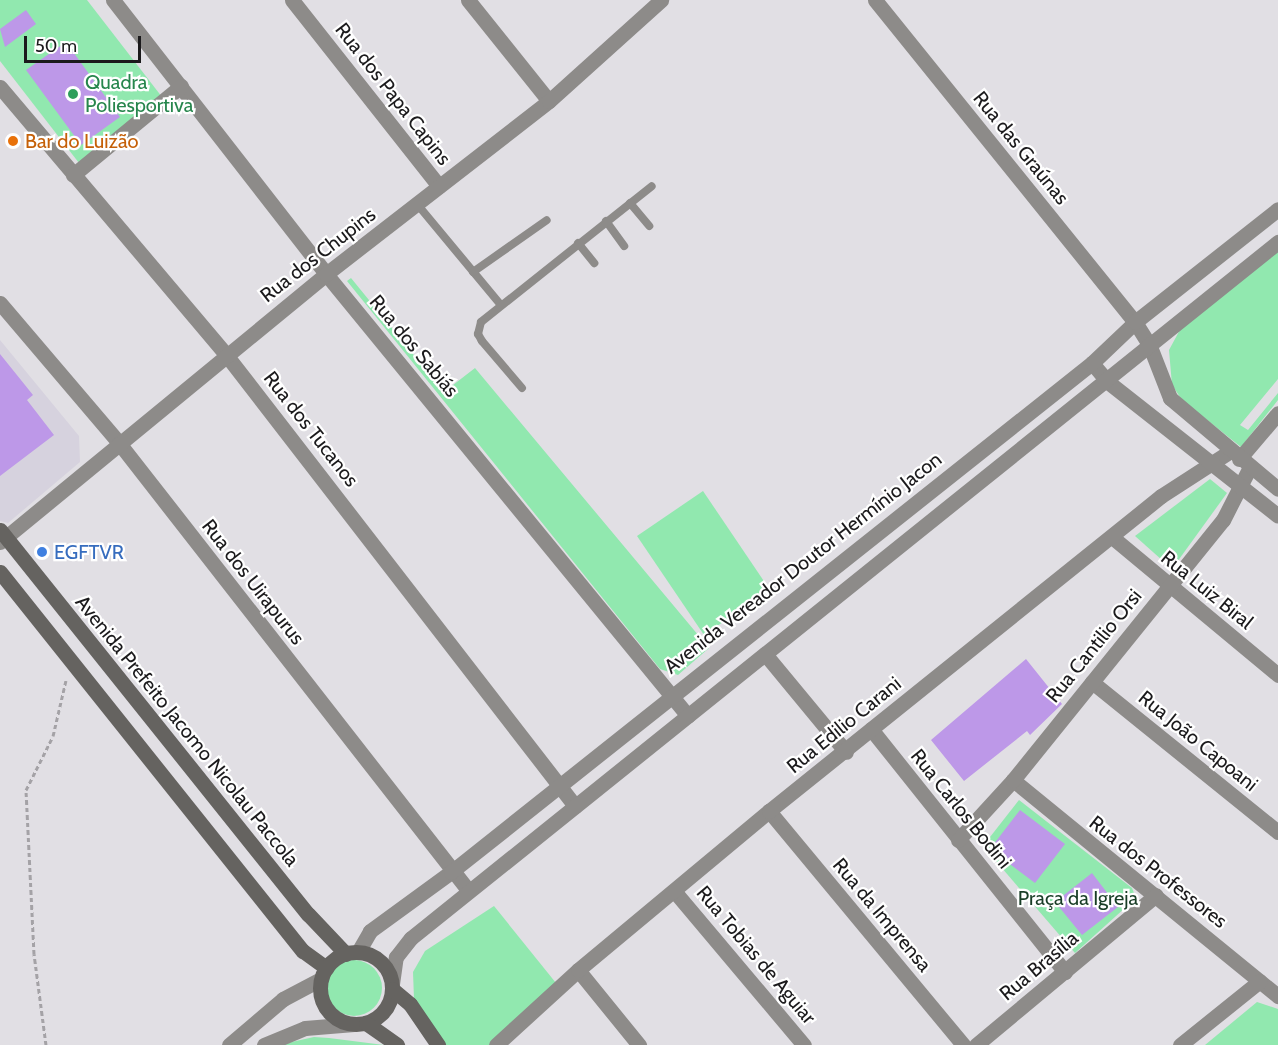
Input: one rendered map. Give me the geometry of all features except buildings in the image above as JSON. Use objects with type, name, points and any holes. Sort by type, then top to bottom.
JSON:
[{"type":"main road","name":"Avenida Prefeito Jacomo Nicolau Paccola","points":[[2,536],[308,914],[352,953]]},
{"type":"main road","points":[[0,572],[323,974],[327,1009],[360,1023],[397,1045]]},
{"type":"main road","points":[[323,974],[352,953],[381,962],[392,986],[410,1004],[438,1045]]},
{"type":"main road","points":[[360,1023],[385,1010],[392,986]]},
{"type":"street","name":"Rua dos Sabiás","points":[[113,0],[326,274],[688,716]]},
{"type":"street","name":"Rua dos Papa Capins","points":[[292,0],[439,186]]},
{"type":"street","points":[[468,0],[549,101]]},
{"type":"street","name":"Rua das Graúnas","points":[[875,0],[1135,322],[1149,344],[1170,398],[1239,459],[1278,489]]},
{"type":"street","name":"Rua dos Chupins","points":[[2,536],[326,274],[549,101],[659,1]]},
{"type":"street","points":[[73,175],[181,86]]},
{"type":"street","name":"Rua dos Tucanos","points":[[0,87],[227,356],[561,783],[575,806]]},
{"type":"street","name":"Avenida Vereador Doutor Hermínio Jacon","points":[[352,953],[370,931],[451,872],[669,695],[1092,363],[1135,322],[1278,209]]},
{"type":"street","points":[[392,986],[400,950],[468,890],[1108,382],[1149,344],[1278,242]]},
{"type":"street","name":"Rua dos Uirapurus","points":[[0,303],[119,443],[451,872],[468,890]]},
{"type":"street","points":[[1092,363],[1108,382],[1278,516]]},
{"type":"street","points":[[1239,459],[1278,413]]},
{"type":"street","name":"Rua Edilio Carani","points":[[496,1045],[578,970],[675,892],[769,811],[846,752],[870,729],[1112,537],[1209,461],[1239,459]]},
{"type":"street","name":"Rua Cantilio Orsi","points":[[958,840],[1013,780],[1223,520],[1241,487],[1239,459]]},
{"type":"street","name":"Rua Luiz Biral","points":[[1112,537],[1168,587],[1278,675]]},
{"type":"street","points":[[765,654],[846,752]]},
{"type":"street","name":"Rua João Capoani","points":[[1092,682],[1278,832]]},
{"type":"street","name":"Rua Carlos Bodini","points":[[870,729],[1065,972]]},
{"type":"street","name":"Rua dos Professores","points":[[1013,780],[1278,996]]},
{"type":"street","name":"Rua da Imprensa","points":[[769,811],[963,1045]]},
{"type":"street","name":"Rua Tobias de Aguiar","points":[[675,892],[804,1045]]},
{"type":"street","name":"Rua Brasília","points":[[976,1045],[1156,896]]},
{"type":"street","points":[[578,970],[639,1045]]},
{"type":"street","points":[[229,1045],[283,999],[323,974]]},
{"type":"street","points":[[1180,1045],[1260,981]]},
{"type":"street","points":[[264,1045],[305,1028],[360,1023]]},
{"type":"lane","points":[[522,388],[478,334],[481,322],[500,304],[652,186]]},
{"type":"lane","points":[[630,203],[649,226]]},
{"type":"lane","points":[[417,204],[500,304]]},
{"type":"lane","points":[[473,272],[547,220]]},
{"type":"lane","points":[[606,221],[624,246]]},
{"type":"lane","points":[[578,243],[594,263]]},
{"type":"path","points":[[46,1045],[34,954],[26,790],[53,736],[71,661]]},
{"type":"shaded area","points":[[0,340],[79,436],[80,462],[8,523],[0,521]]},
{"type":"green space","points":[[0,0],[87,0],[162,97],[79,163],[0,61]]},
{"type":"green space","points":[[1278,249],[1278,379],[1240,425],[1248,430],[1278,393],[1278,400],[1241,447],[1182,400],[1172,385],[1169,350],[1182,326]]},
{"type":"green space","points":[[351,278],[444,392],[475,368],[709,648],[678,675],[660,669],[347,281]]},
{"type":"green space","points":[[1210,479],[1227,493],[1172,569],[1135,536]]},
{"type":"green space","points":[[703,491],[770,590],[704,635],[637,536]]},
{"type":"green space","name":"Praça da Igreja","points":[[1019,800],[1132,888],[1136,898],[1075,953],[983,846]]},
{"type":"green space","points":[[494,906],[556,983],[490,1045],[444,1045],[414,999],[413,972],[425,951]]},
{"type":"green space","points":[[348,960],[360,960],[374,968],[382,982],[380,999],[374,1008],[360,1016],[348,1016],[331,1004],[326,994],[326,982],[338,965]]},
{"type":"green space","points":[[1257,1002],[1278,1009],[1278,1045],[1205,1045]]},
{"type":"green space","points":[[314,1037],[329,1038],[384,1045],[278,1045]]},
{"type":"place","name":"Quadra Poliesportiva","points":[[73,94]]},
{"type":"place","name":"Bar do Luizão","points":[[13,141]]},
{"type":"place","name":"EGFTVR","points":[[42,552]]}]
